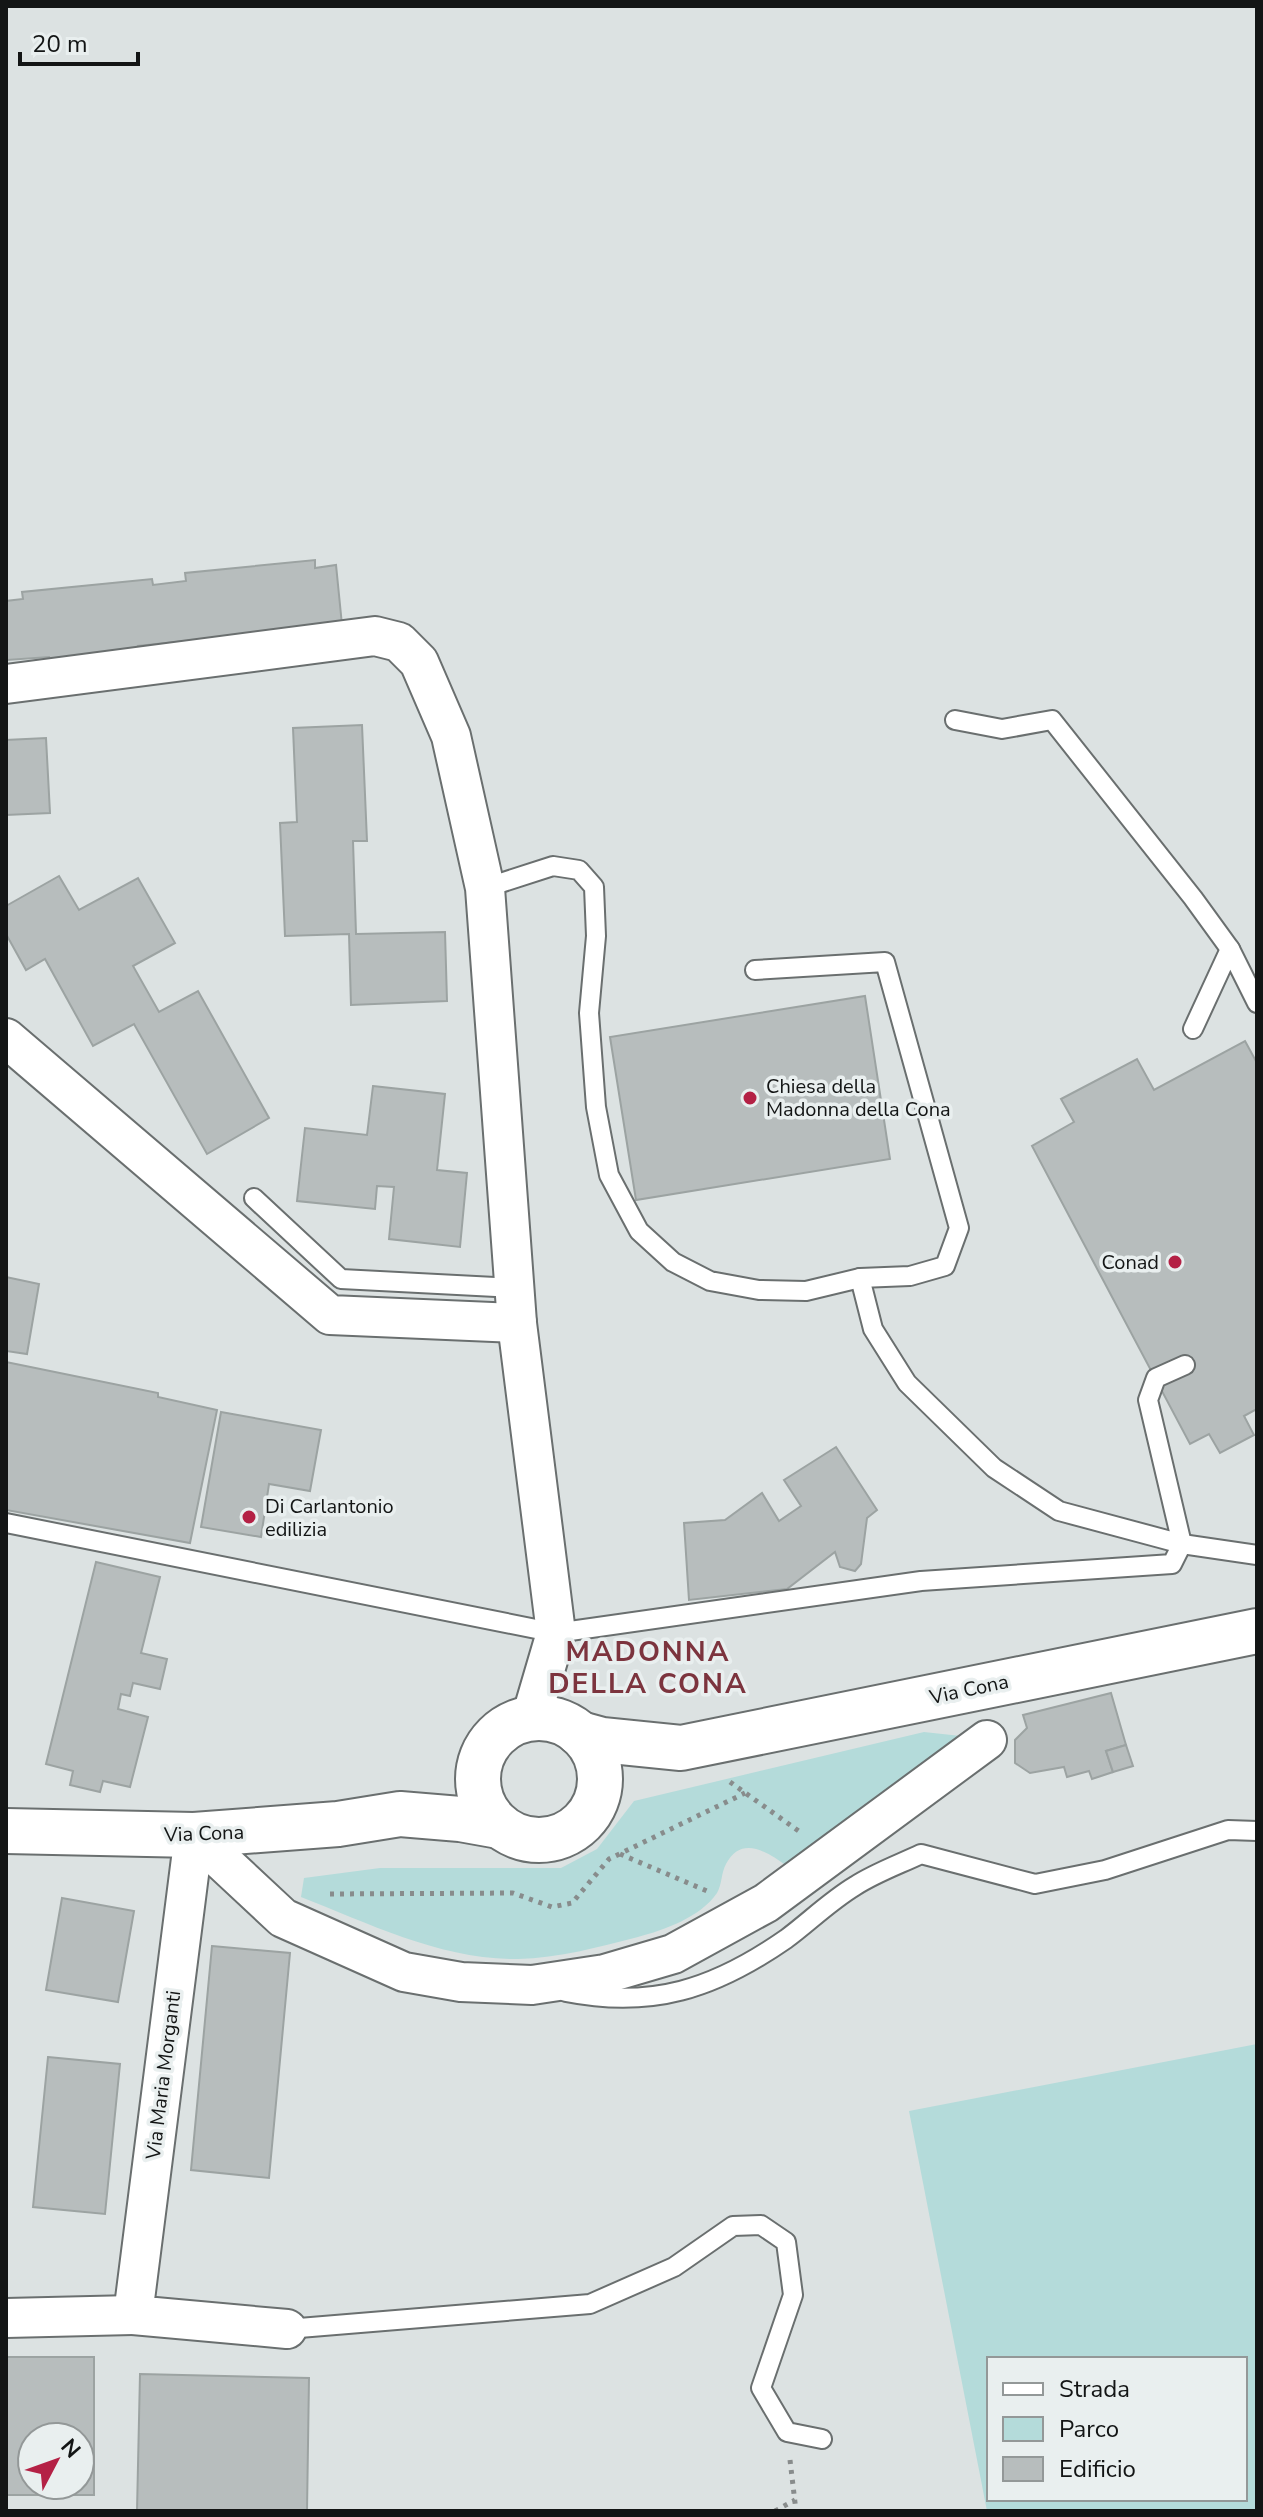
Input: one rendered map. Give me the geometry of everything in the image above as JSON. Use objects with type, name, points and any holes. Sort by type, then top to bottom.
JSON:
[{"type":"main road","name":"Via Cona","points":[[580,1734],[602,1740],[681,1748],[1257,1631]]},
{"type":"main road","points":[[531,1718],[558,1720],[580,1734],[597,1756],[600,1769],[598,1797],[590,1816],[575,1830],[556,1839],[537,1841],[517,1837],[499,1826],[483,1805],[477,1778],[479,1764],[493,1738],[504,1729],[531,1718]]},
{"type":"main road","name":"Via Cona","points":[[598,1797],[681,1748]]},
{"type":"main road","name":"Via Cona","points":[[400,1814],[479,1764]]},
{"type":"main road","name":"Via Cona","points":[[6,1831],[194,1835],[338,1824],[400,1814],[499,1826]]},
{"type":"street","points":[[6,684],[375,636],[399,642],[419,662],[451,736],[485,888],[515,1306],[556,1633],[531,1718]]},
{"type":"street","points":[[6,1038],[330,1315],[515,1306]]},
{"type":"street","points":[[194,1835],[283,1918],[404,1972],[461,1982],[532,1985],[605,1974],[673,1954],[752,1911],[833,1856],[987,1740]]},
{"type":"street","name":"Via Maria Morganti","points":[[133,2315],[194,1835]]},
{"type":"street","points":[[6,2318],[133,2315],[287,2329]]},
{"type":"lane","points":[[955,720],[1002,729],[1052,720],[1230,949],[1257,1003]]},
{"type":"lane","points":[[485,888],[553,866],[579,870],[594,887],[596,936],[589,1013],[596,1107],[609,1175],[639,1231],[673,1262],[710,1281],[759,1290],[806,1291],[860,1278],[910,1276],[945,1266],[959,1228],[885,962],[755,970]]},
{"type":"lane","points":[[1193,1029],[1230,949]]},
{"type":"lane","points":[[254,1198],[341,1279],[515,1306]]},
{"type":"lane","points":[[860,1278],[873,1329],[907,1383],[994,1468],[1059,1511],[1182,1544],[1257,1555]]},
{"type":"lane","points":[[6,1523],[556,1633],[921,1581],[1172,1564],[1182,1544],[1148,1400],[1156,1378],[1185,1365]]},
{"type":"lane","points":[[532,1985],[606,2000],[656,1998],[701,1986],[784,1940],[856,1885],[921,1854],[1035,1884],[1105,1870],[1228,1830],[1257,1831]]},
{"type":"lane","points":[[287,2329],[590,2304],[674,2267],[733,2226],[761,2225],[786,2242],[793,2295],[761,2388],[787,2432],[822,2439]]},
{"type":"path","points":[[681,1748],[833,1856]]},
{"type":"path","points":[[322,1894],[513,1893],[552,1907],[572,1903],[609,1859],[745,1793]]},
{"type":"path","points":[[619,1854],[752,1911]]},
{"type":"path","points":[[787,2432],[796,2511]]},
{"type":"path","points":[[775,2511],[795,2500]]},
{"type":"green space","points":[[924,1732],[970,1737],[787,1866],[764,1852],[747,1848],[740,1850],[726,1864],[717,1893],[702,1909],[670,1926],[638,1937],[549,1957],[490,1958],[434,1947],[301,1897],[304,1878],[380,1868],[561,1868],[597,1849],[634,1801]]},
{"type":"green space","points":[[1257,2044],[1257,2511],[987,2511],[909,2111]]},
{"type":"building","points":[[315,560],[315,568],[336,565],[342,625],[138,646],[139,655],[50,664],[49,657],[7,660],[6,601],[23,599],[22,592],[152,579],[153,585],[186,581],[185,573]]},
{"type":"building","points":[[362,725],[367,841],[353,841],[356,934],[445,932],[447,1001],[351,1005],[349,934],[285,936],[280,823],[297,822],[293,728]]},
{"type":"building","points":[[46,738],[50,813],[6,815],[6,740]]},
{"type":"building","points":[[59,876],[79,910],[138,878],[175,943],[133,966],[159,1012],[198,991],[269,1118],[207,1154],[134,1024],[93,1046],[45,959],[26,970],[6,934],[6,906]]},
{"type":"building","name":"Chiesa della Madonna della Cona","points":[[865,996],[890,1159],[636,1200],[610,1037]]},
{"type":"building","name":"Conad","points":[[1245,1041],[1257,1063],[1257,1409],[1244,1416],[1254,1435],[1220,1453],[1209,1434],[1190,1444],[1032,1146],[1074,1122],[1061,1099],[1137,1059],[1154,1090]]},
{"type":"building","points":[[373,1086],[445,1094],[437,1170],[467,1173],[460,1247],[389,1239],[394,1187],[377,1186],[375,1209],[297,1201],[305,1128],[367,1135]]},
{"type":"building","points":[[6,1277],[39,1284],[27,1354],[6,1351]]},
{"type":"building","points":[[6,1362],[158,1393],[158,1397],[217,1410],[190,1543],[6,1510]]},
{"type":"building","points":[[221,1412],[321,1430],[310,1491],[269,1484],[261,1537],[201,1527]]},
{"type":"building","points":[[836,1447],[877,1510],[867,1518],[861,1564],[855,1571],[840,1567],[835,1552],[787,1589],[689,1600],[684,1523],[725,1520],[762,1493],[779,1521],[801,1506],[784,1480]]},
{"type":"building","points":[[96,1562],[160,1577],[141,1653],[167,1659],[160,1689],[133,1683],[130,1696],[121,1694],[118,1709],[148,1717],[130,1787],[103,1781],[100,1792],[70,1785],[73,1771],[46,1764]]},
{"type":"building","points":[[1111,1693],[1126,1745],[1106,1751],[1113,1772],[1092,1779],[1089,1771],[1067,1777],[1064,1767],[1030,1773],[1015,1763],[1015,1740],[1027,1728],[1023,1715]]},
{"type":"building","points":[[1126,1745],[1133,1766],[1113,1772],[1106,1751]]},
{"type":"building","points":[[62,1898],[134,1911],[118,2002],[46,1990]]},
{"type":"building","points":[[212,1946],[290,1953],[269,2178],[191,2170]]},
{"type":"building","points":[[48,2057],[120,2064],[105,2214],[33,2207]]},
{"type":"building","points":[[6,2357],[94,2357],[94,2421],[16,2421],[16,2495],[6,2495]]},
{"type":"building","points":[[140,2374],[309,2378],[307,2511],[137,2511]]},
{"type":"place","name":"Chiesa della Madonna della Cona","points":[[750,1098]]},
{"type":"place","name":"Conad","points":[[1175,1262]]},
{"type":"place","name":"Di Carlantonio edilizia","points":[[249,1517]]},
{"type":"district","name":"MADONNA DELLA CONA","points":[[648,1667]]}]
